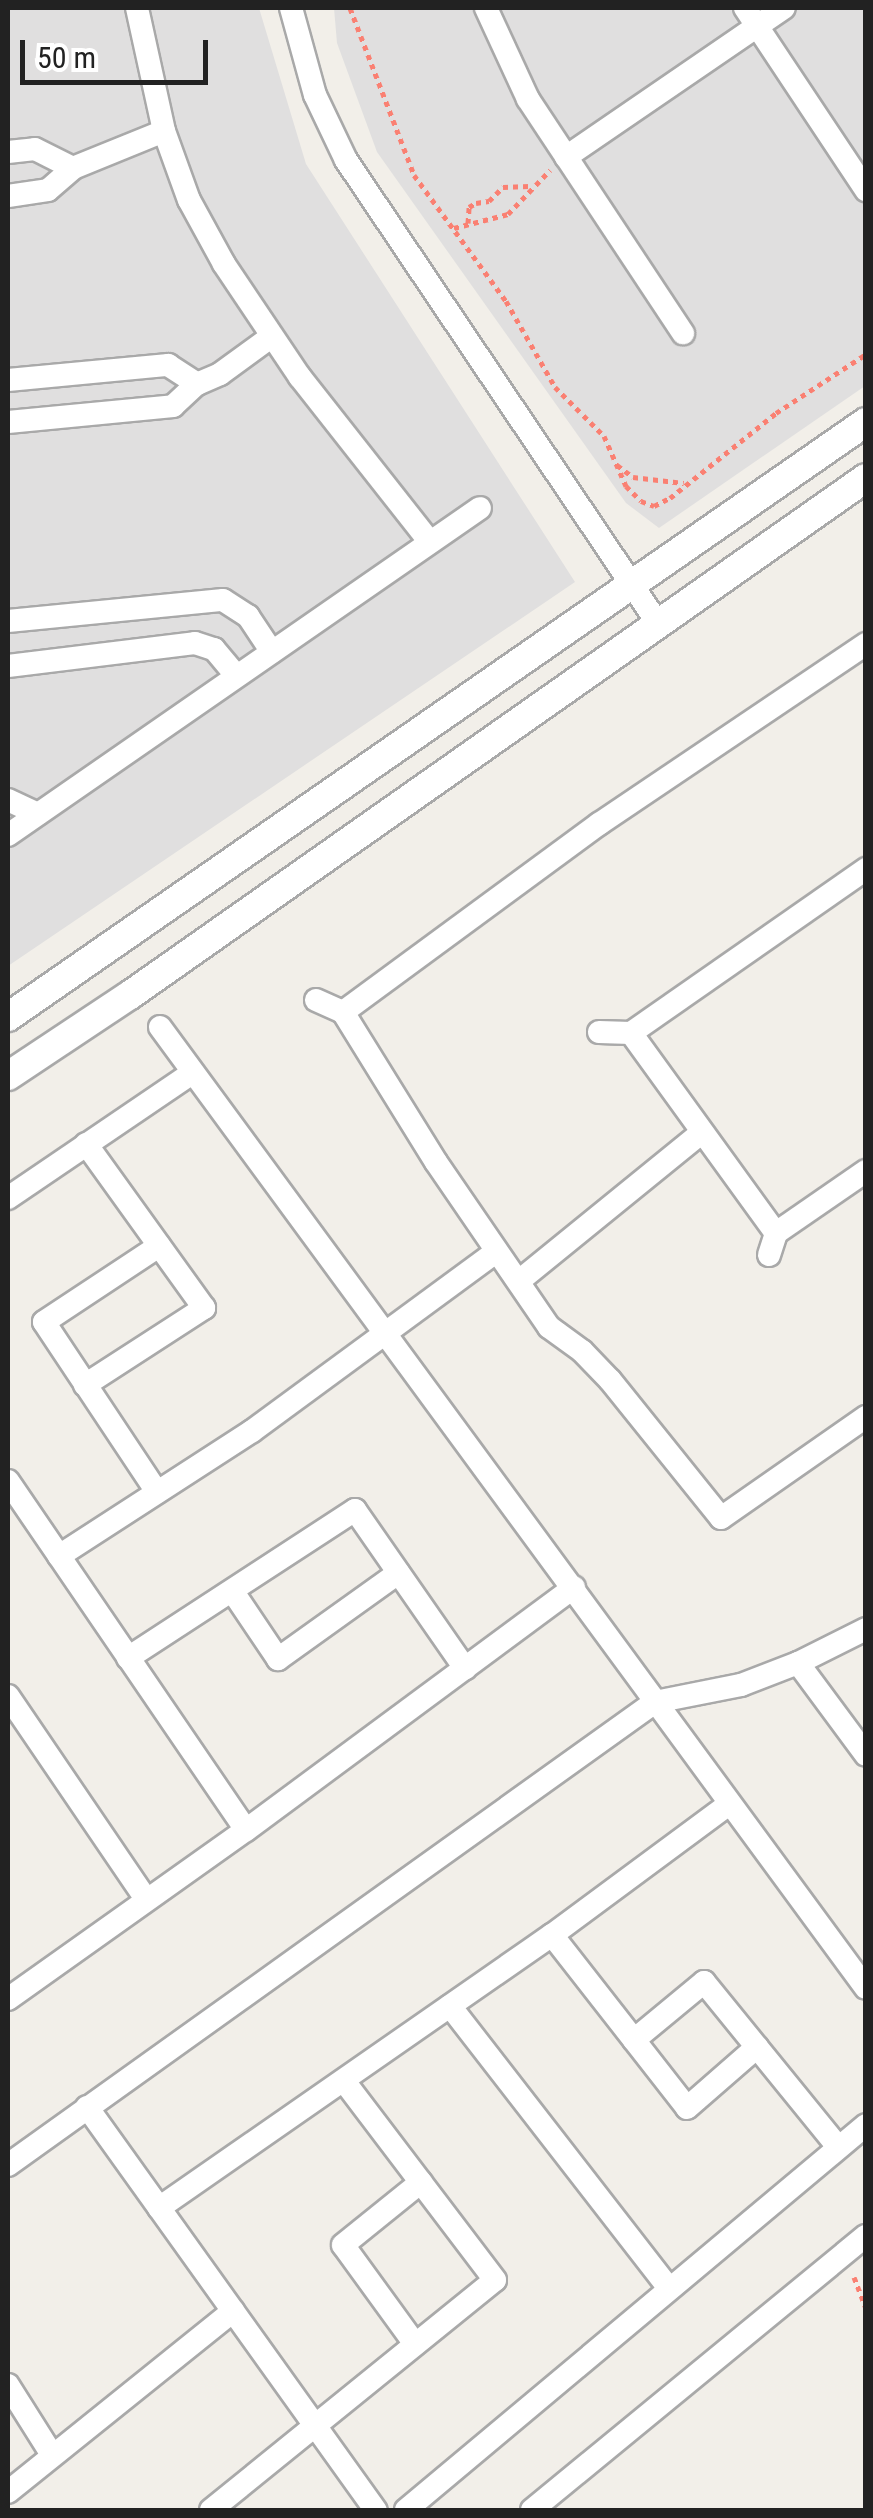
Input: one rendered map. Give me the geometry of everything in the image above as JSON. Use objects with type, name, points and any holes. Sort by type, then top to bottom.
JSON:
[{"type":"street","points":[[137,8],[164,131],[189,200],[270,337],[430,542]]},
{"type":"street","points":[[290,8],[315,95],[346,160],[657,622]]},
{"type":"street","points":[[486,8],[528,99],[683,332]]},
{"type":"street","points":[[566,157],[750,17],[784,8]]},
{"type":"street","points":[[750,17],[866,190]]},
{"type":"street","points":[[8,196],[48,190],[73,168],[164,131]]},
{"type":"street","points":[[8,152],[35,149],[73,168]]},
{"type":"street","points":[[8,422],[146,412],[173,406],[197,384],[270,337]]},
{"type":"street","points":[[8,380],[168,365],[197,384]]},
{"type":"street","points":[[8,1017],[630,582],[866,422]]},
{"type":"street","points":[[8,1076],[130,995],[866,478]]},
{"type":"street","points":[[8,835],[480,508]]},
{"type":"street","points":[[8,621],[223,600],[248,616],[272,652]]},
{"type":"street","points":[[8,666],[195,643],[214,648],[238,676]]},
{"type":"street","points":[[342,1012],[599,824],[866,644]]},
{"type":"street","points":[[8,800],[38,814]]},
{"type":"street","points":[[599,1032],[631,1033],[866,869]]},
{"type":"street","points":[[316,1000],[342,1012],[548,1327],[582,1352],[610,1380],[721,1518],[866,1416]]},
{"type":"street","points":[[160,1026],[382,1334],[574,1587],[728,1805],[866,1988]]},
{"type":"street","points":[[631,1033],[772,1244],[866,1171]]},
{"type":"street","points":[[8,1198],[192,1073]]},
{"type":"street","points":[[519,1281],[700,1134]]},
{"type":"street","points":[[86,1144],[204,1308],[86,1385]]},
{"type":"street","points":[[157,1492],[44,1322],[159,1246]]},
{"type":"street","points":[[58,1556],[252,1430],[496,1252]]},
{"type":"street","points":[[8,1481],[246,1830]]},
{"type":"street","points":[[128,1658],[355,1510],[465,1668]]},
{"type":"street","points":[[232,1592],[278,1658],[398,1573]]},
{"type":"street","points":[[8,1999],[246,1830],[574,1587]]},
{"type":"street","points":[[8,2165],[656,1702],[741,1685],[798,1663],[866,1629]]},
{"type":"street","points":[[798,1663],[866,1756]]},
{"type":"street","points":[[8,1696],[146,1898]]},
{"type":"street","points":[[8,1742],[28,1726]]},
{"type":"street","points":[[159,2208],[552,1936],[728,1805]]},
{"type":"street","points":[[552,1936],[688,2108],[758,2047]]},
{"type":"street","points":[[634,2040],[704,1982],[838,2147]]},
{"type":"street","points":[[450,2006],[668,2287]]},
{"type":"street","points":[[211,2510],[494,2280],[344,2081]]},
{"type":"street","points":[[87,2107],[376,2510]]},
{"type":"street","points":[[406,2510],[668,2287],[866,2126]]},
{"type":"street","points":[[415,2344],[343,2244],[420,2182]]},
{"type":"street","points":[[532,2510],[778,2304],[858,2243]]},
{"type":"street","points":[[8,2492],[232,2311]]},
{"type":"street","points":[[8,2385],[52,2454]]},
{"type":"path","points":[[350,8],[414,176],[506,301],[556,387],[604,436],[626,486],[640,501],[654,506],[776,412],[866,354]]},
{"type":"path","points":[[454,228],[508,214],[530,186],[566,157]]},
{"type":"path","points":[[468,223],[470,208],[476,203],[489,201],[504,188],[530,186]]},
{"type":"path","points":[[616,464],[633,477],[684,483]]},
{"type":"path","points":[[858,2243],[854,2280],[866,2309]]},
{"type":"shaded area","points":[[8,8],[259,8],[306,164],[575,582],[8,966]]},
{"type":"shaded area","points":[[334,8],[865,8],[865,386],[659,528],[626,503],[377,152],[337,43]]}]
